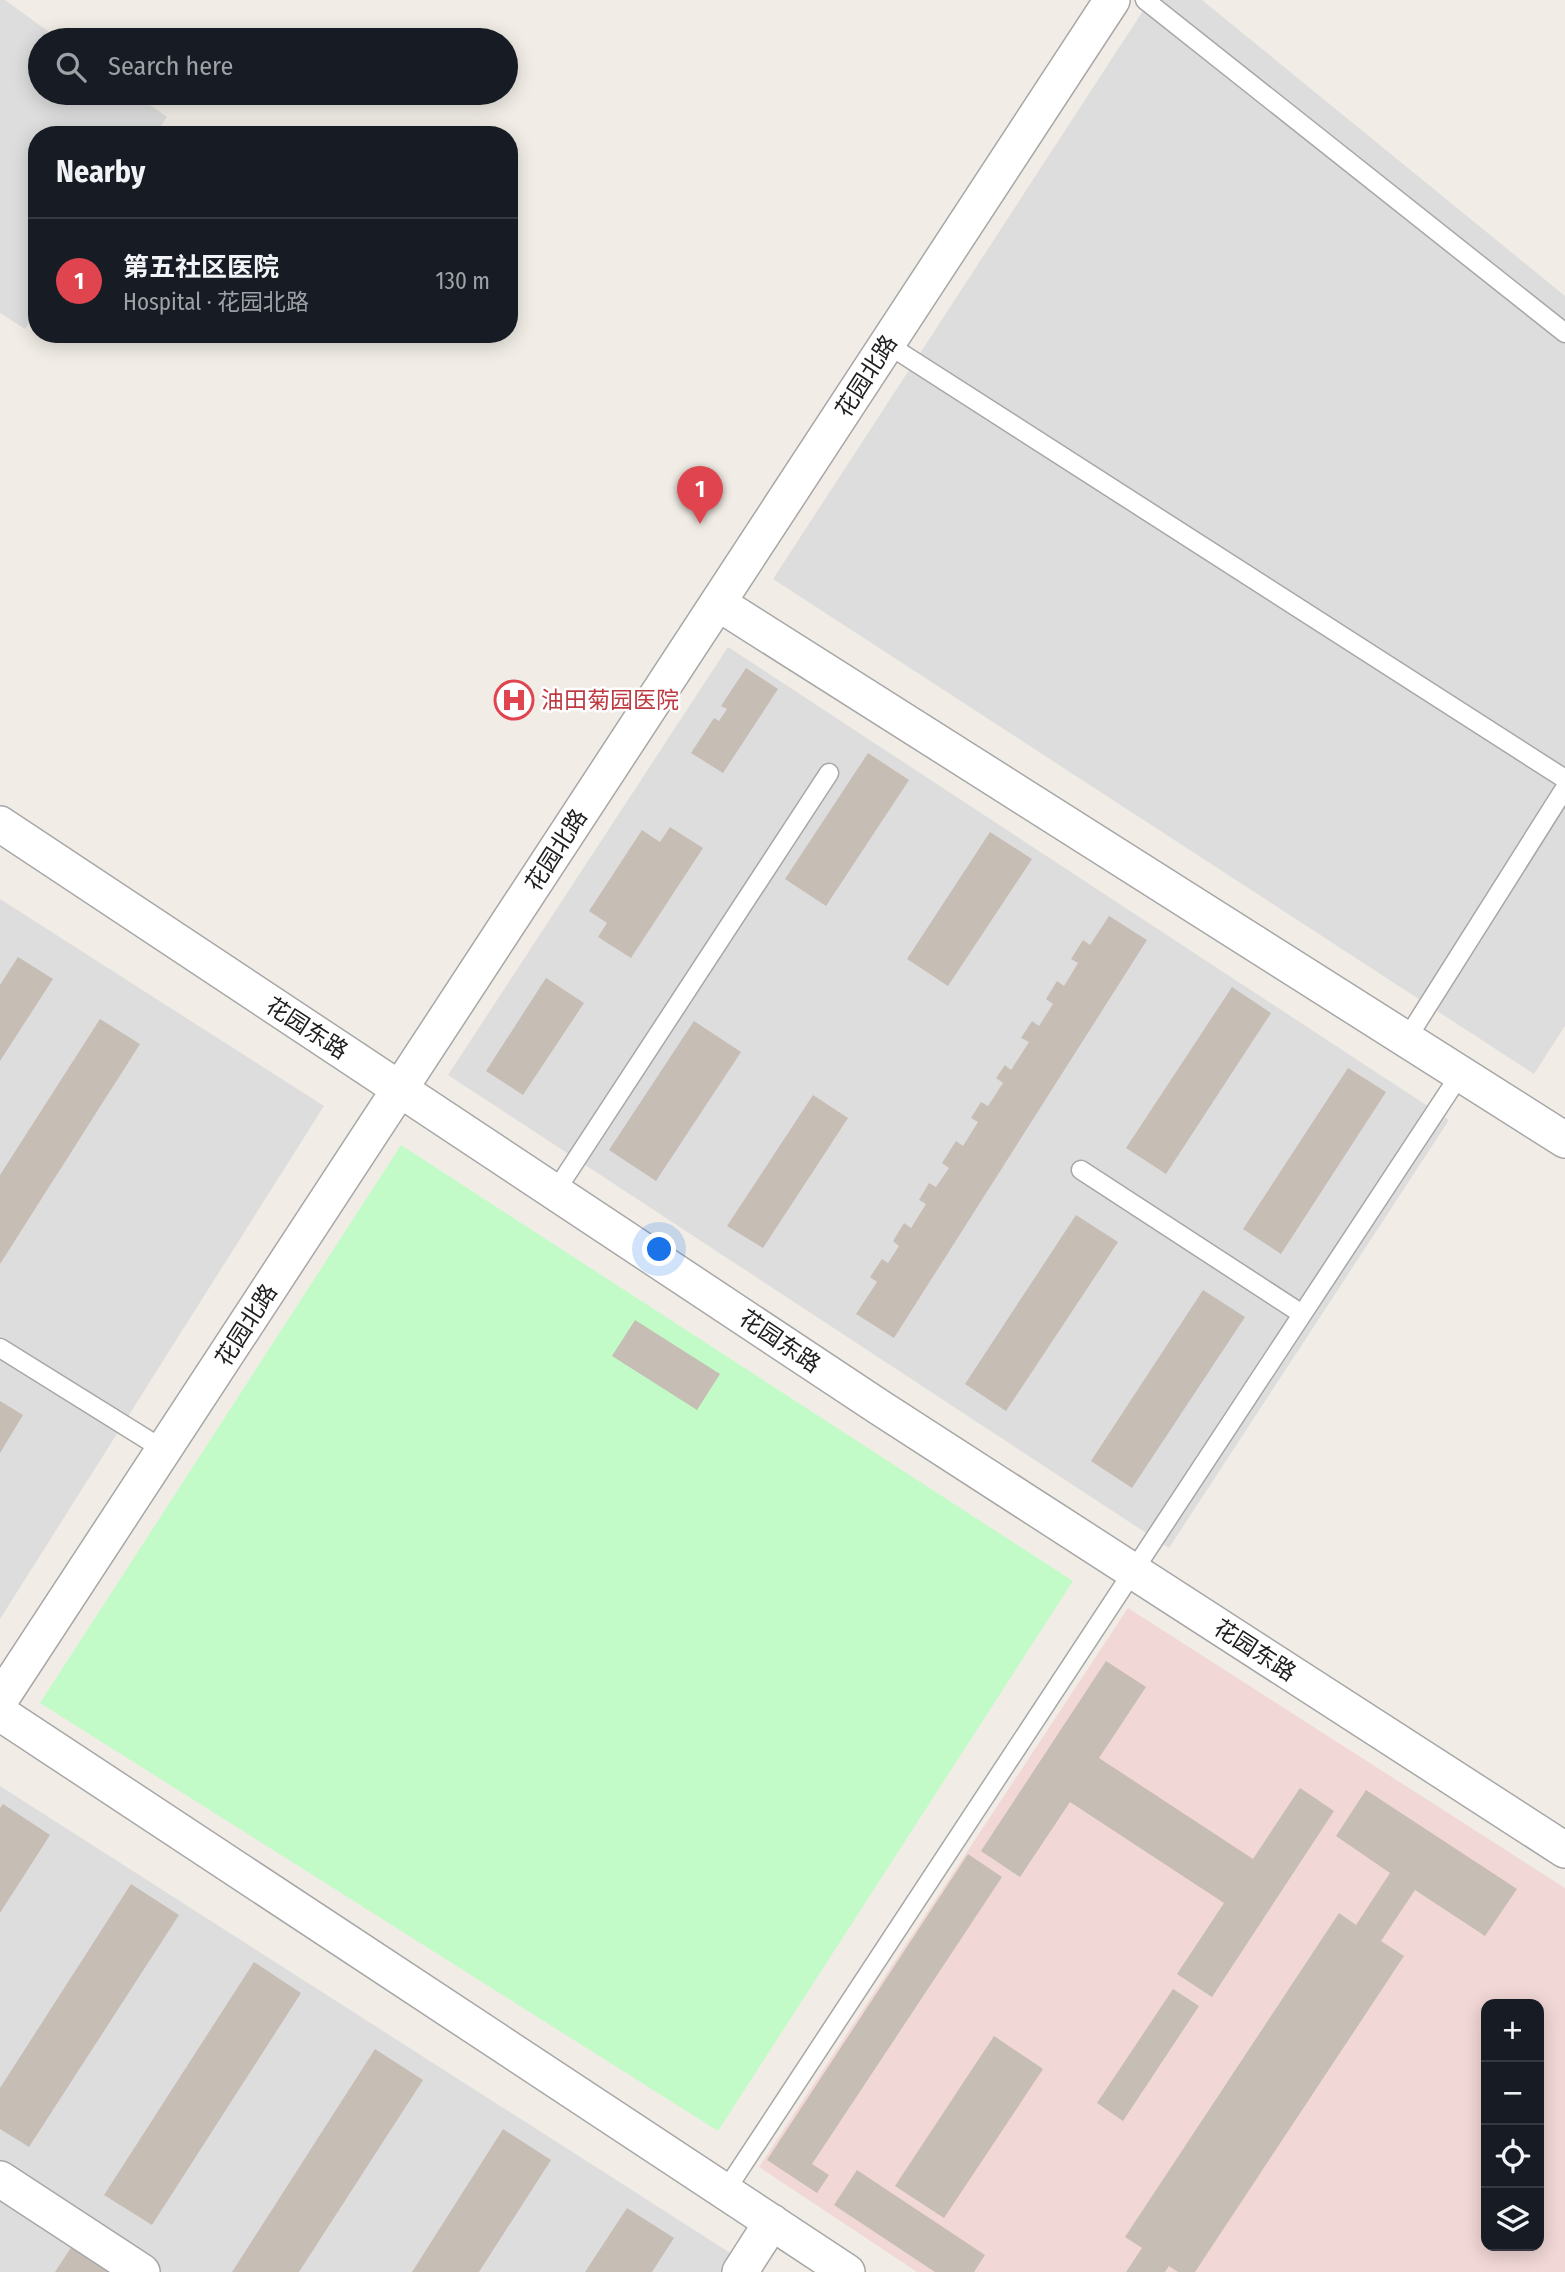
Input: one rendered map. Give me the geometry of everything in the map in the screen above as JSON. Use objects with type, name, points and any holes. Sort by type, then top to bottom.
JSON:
[{"type":"street","name":"花园北路","points":[[0,1700],[1112,0]]},
{"type":"street","points":[[718,603],[1565,1140]]},
{"type":"street","name":"花园东路","points":[[0,824],[879,1407],[1565,1850]]},
{"type":"street","points":[[0,1713],[847,2272]]},
{"type":"street","points":[[0,2179],[142,2272]]},
{"type":"street","points":[[740,2272],[772,2222]]},
{"type":"lane","points":[[1145,0],[1565,333]]},
{"type":"lane","points":[[887,344],[1565,779]]},
{"type":"lane","points":[[555,1192],[829,773]]},
{"type":"lane","points":[[1406,1040],[1565,788]]},
{"type":"lane","points":[[726,2190],[1461,1073]]},
{"type":"lane","points":[[1081,1170],[1302,1314]]},
{"type":"lane","points":[[0,1348],[164,1450]]},
{"type":"shaded area","points":[[0,0],[5,0],[44,28],[28,28],[28,105],[150,105],[167,117],[161,126],[28,126],[28,324],[25,329],[0,313]]},
{"type":"shaded area","points":[[1150,0],[1202,0],[1565,296],[1565,1026],[1534,1074],[773,579]]},
{"type":"shaded area","points":[[728,647],[1449,1120],[1169,1548],[448,1075]]},
{"type":"shaded area","points":[[0,899],[324,1106],[0,1619]]},
{"type":"shaded area","points":[[1128,1608],[1565,1888],[1565,2272],[917,2272],[759,2167]]},
{"type":"shaded area","points":[[0,1786],[760,2272],[0,2272]]},
{"type":"green space","points":[[401,1145],[1073,1581],[718,2131],[40,1703]]},
{"type":"building","points":[[746,668],[778,689],[723,773],[691,753],[714,718],[719,721],[727,709],[721,706]]},
{"type":"building","points":[[868,753],[909,780],[826,906],[785,879]]},
{"type":"building","points":[[670,827],[703,848],[631,958],[598,937],[607,923],[589,911],[642,830],[660,842]]},
{"type":"building","points":[[990,832],[1032,859],[948,986],[907,959]]},
{"type":"building","points":[[1109,916],[1147,940],[894,1338],[856,1314],[877,1282],[870,1277],[882,1259],[888,1263],[899,1246],[893,1241],[904,1223],[911,1228],[926,1204],[919,1200],[929,1183],[936,1187],[949,1168],[942,1163],[956,1141],[963,1146],[978,1122],[971,1118],[981,1102],[988,1106],[1003,1083],[996,1078],[1005,1065],[1011,1070],[1029,1042],[1021,1038],[1032,1021],[1039,1026],[1053,1004],[1046,999],[1057,981],[1064,986],[1078,963],[1071,959],[1083,940],[1090,945]]},
{"type":"building","points":[[18,957],[53,979],[0,1061],[0,985]]},
{"type":"building","points":[[546,978],[584,1003],[523,1095],[486,1071]]},
{"type":"building","points":[[1232,987],[1271,1013],[1166,1174],[1126,1148]]},
{"type":"building","points":[[100,1019],[140,1044],[0,1264],[0,1175]]},
{"type":"building","points":[[694,1021],[741,1052],[656,1181],[609,1150]]},
{"type":"building","points":[[1348,1068],[1386,1092],[1281,1254],[1243,1229]]},
{"type":"building","points":[[813,1095],[848,1118],[763,1248],[727,1226]]},
{"type":"building","points":[[1076,1215],[1118,1242],[1006,1411],[965,1384]]},
{"type":"building","points":[[1203,1290],[1245,1317],[1132,1488],[1091,1461]]},
{"type":"building","points":[[635,1320],[720,1374],[697,1410],[612,1356]]},
{"type":"building","points":[[0,1401],[23,1415],[0,1453]]},
{"type":"building","points":[[1106,1661],[1146,1687],[1099,1758],[1253,1859],[1300,1788],[1334,1811],[1212,1997],[1177,1974],[1224,1903],[1070,1802],[1020,1877],[981,1851]]},
{"type":"building","points":[[1366,1790],[1517,1889],[1485,1936],[1415,1890],[1381,1941],[1404,1956],[1195,2272],[1178,2272],[1169,2266],[1165,2272],[1126,2272],[1142,2248],[1125,2237],[1339,1913],[1356,1925],[1390,1873],[1336,1836]]},
{"type":"building","points":[[3,1804],[50,1835],[0,1913],[0,1808]]},
{"type":"building","points":[[968,1854],[1002,1877],[812,2164],[829,2175],[817,2193],[767,2160]]},
{"type":"building","points":[[131,1884],[179,1915],[29,2147],[0,2129],[0,2088]]},
{"type":"building","points":[[254,1962],[301,1993],[152,2225],[104,2195]]},
{"type":"building","points":[[1173,1989],[1199,2006],[1123,2121],[1097,2103]]},
{"type":"building","points":[[994,2036],[1043,2069],[944,2218],[895,2186]]},
{"type":"building","points":[[375,2049],[423,2080],[299,2272],[232,2272]]},
{"type":"building","points":[[503,2129],[551,2160],[479,2272],[412,2272]]},
{"type":"building","points":[[857,2170],[985,2255],[974,2272],[935,2272],[834,2205]]},
{"type":"building","points":[[627,2208],[674,2238],[652,2272],[585,2272]]},
{"type":"building","points":[[72,2246],[112,2272],[55,2272]]},
{"type":"place","name":"第五社区医院","points":[[700,524]]},
{"type":"place","name":"油田菊园医院","points":[[514,700]]}]
